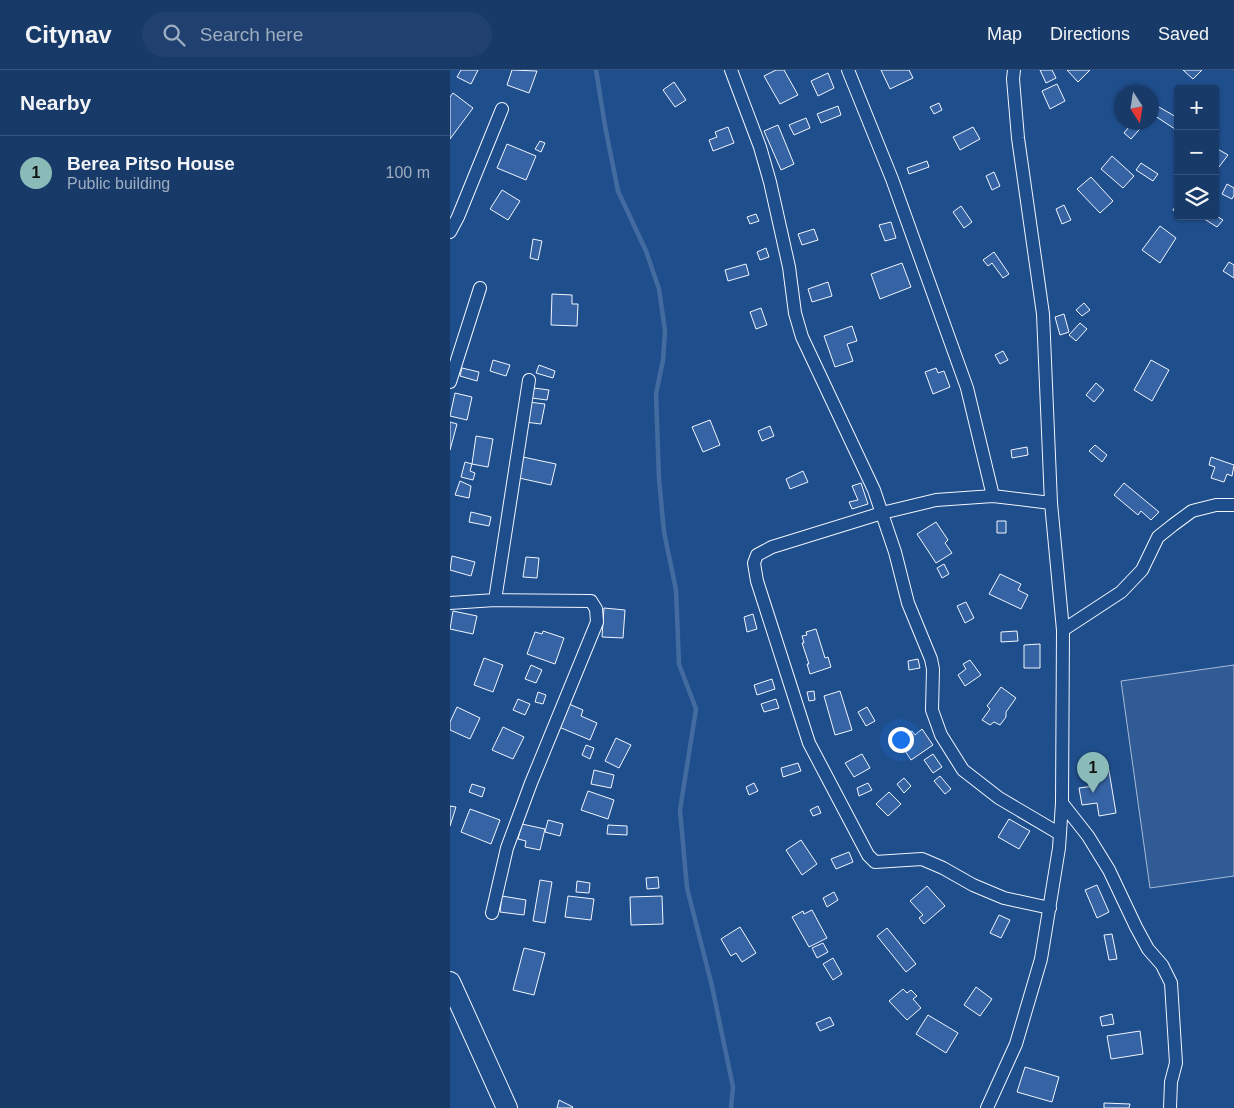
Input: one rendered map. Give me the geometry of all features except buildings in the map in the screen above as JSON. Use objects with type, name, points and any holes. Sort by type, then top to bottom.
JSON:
[{"type":"main road","points":[[450,982],[506,1108]]},
{"type":"street","points":[[731,70],[760,147],[770,182],[789,266],[795,313],[802,337],[874,490],[895,552],[908,603],[931,659],[934,669],[932,710],[941,735],[963,770],[979,784],[1060,834]]},
{"type":"street","points":[[848,70],[892,179],[967,388],[993,496]]},
{"type":"street","points":[[987,1108],[1016,1044],[1041,959],[1060,834],[1062,802],[1063,630],[1051,503],[1043,314],[1018,138],[1013,79],[1014,70]]},
{"type":"street","points":[[450,232],[458,217],[502,108]]},
{"type":"street","points":[[450,382],[480,288]]},
{"type":"street","points":[[495,600],[529,380]]},
{"type":"street","points":[[1050,908],[1004,898],[973,885],[943,868],[922,859],[874,862],[868,855],[810,743],[757,581],[754,563],[757,555],[772,547],[882,513],[936,500],[993,496],[1051,503]]},
{"type":"street","points":[[1063,630],[1121,592],[1142,570],[1158,537],[1192,511],[1216,505],[1234,505]]},
{"type":"street","points":[[450,603],[495,600],[590,601],[596,609],[597,616],[597,622],[554,722],[511,838],[502,867],[492,912]]},
{"type":"street","points":[[1062,802],[1088,836],[1109,870],[1136,927],[1148,949],[1162,964],[1171,984],[1176,1063],[1171,1082],[1170,1108]]},
{"type":"shaded area","points":[[1234,665],[1234,876],[1150,888],[1121,681]]},
{"type":"waterway","points":[[596,70],[618,191],[646,251],[659,289],[665,331],[663,360],[656,394],[659,479],[664,532],[676,590],[679,664],[696,709],[680,810],[687,888],[712,986],[733,1087],[731,1108]]},
{"type":"place","name":"Berea Pitso House","points":[[1093,793]]}]
